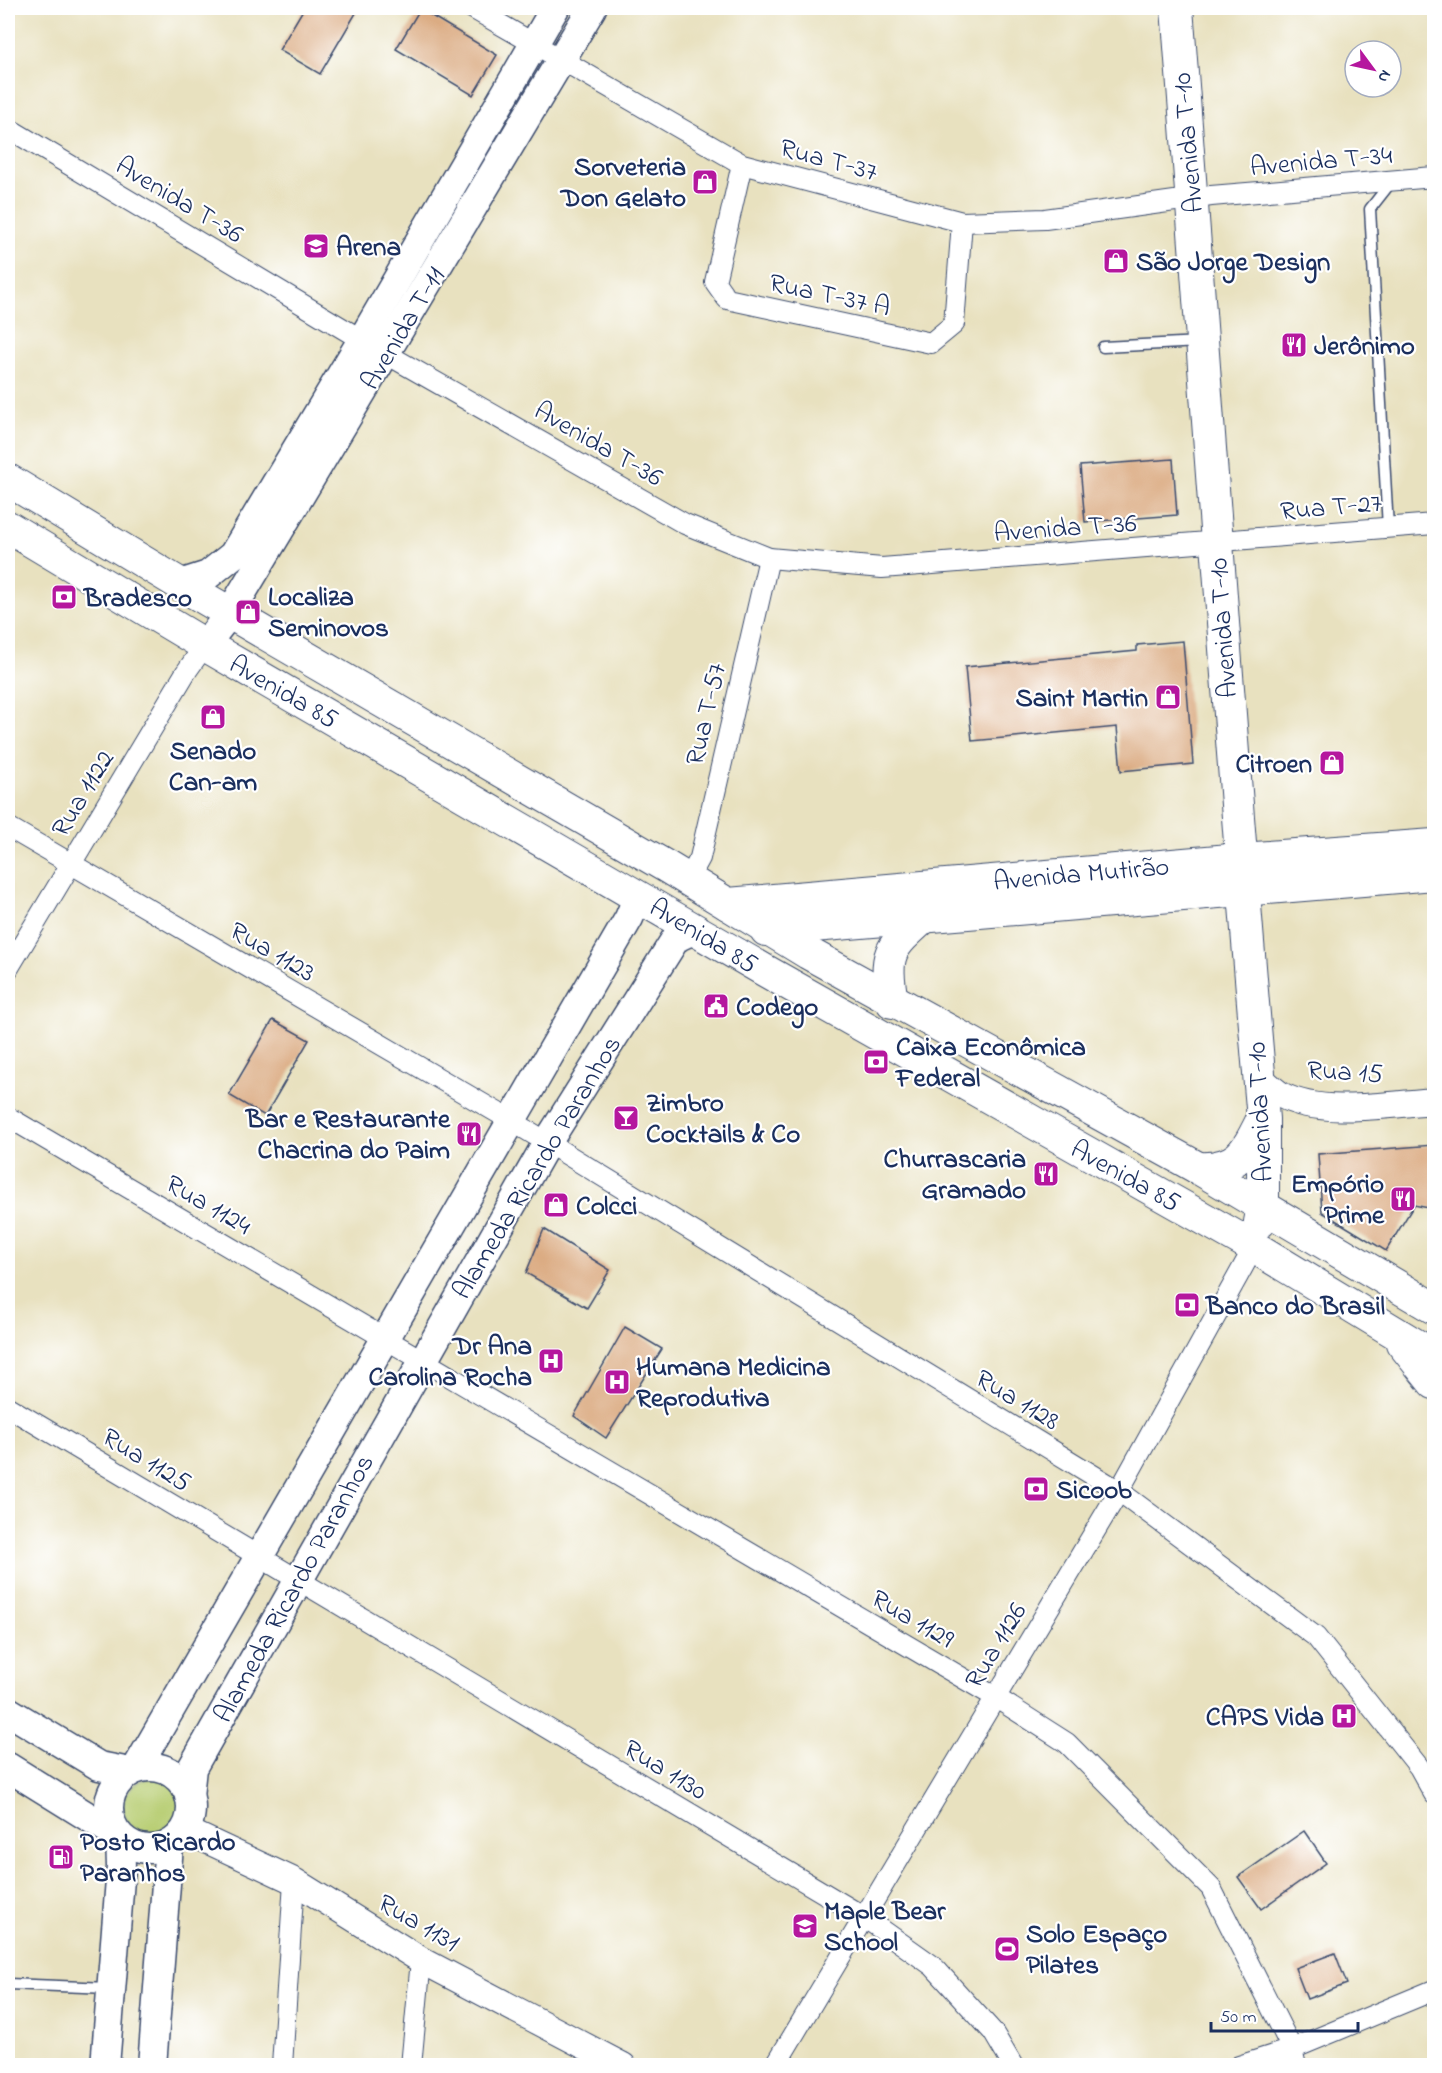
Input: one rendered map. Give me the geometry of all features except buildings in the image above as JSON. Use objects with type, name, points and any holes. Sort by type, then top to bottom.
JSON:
[{"type":"main road","name":"Avenida T-11","points":[[180,584],[208,575],[233,555],[362,340],[555,8]]},
{"type":"main road","name":"Avenida T-11","points":[[205,645],[230,613],[592,8]]},
{"type":"main road","name":"Avenida T-10","points":[[1177,8],[1202,197],[1203,342],[1224,542],[1241,859],[1263,1119],[1263,1207],[1254,1247]]},
{"type":"main road","name":"Avenida 85","points":[[8,480],[180,584],[688,880],[892,1002],[1198,1168],[1434,1308]]},
{"type":"main road","name":"Avenida 85","points":[[8,527],[205,645],[695,929],[1254,1247],[1434,1356]]},
{"type":"main road","points":[[180,584],[205,645]]},
{"type":"main road","name":"Avenida Mutirão","points":[[283,690],[316,683],[743,931],[1434,874]]},
{"type":"main road","name":"Avenida Mutirão","points":[[728,904],[1241,859],[1434,845]]},
{"type":"main road","name":"Alameda Ricardo Paranhos","points":[[133,1770],[629,918],[634,906],[634,893]]},
{"type":"main road","points":[[892,1002],[888,976],[889,958],[895,943],[924,917]]},
{"type":"main road","name":"Alameda Ricardo Paranhos","points":[[189,1796],[192,1768],[547,1143],[676,938],[695,929]]},
{"type":"main road","points":[[1198,1168],[1214,1169],[1237,1160],[1247,1150],[1263,1119]]},
{"type":"main road","points":[[1393,1331],[1434,1383]]},
{"type":"main road","points":[[8,1711],[99,1766],[133,1770],[149,1767],[162,1768],[174,1774],[184,1784],[189,1796],[190,1819],[177,1837],[152,1850],[134,1847],[8,1767]]},
{"type":"main road","points":[[105,2066],[121,1867],[119,1836],[110,1820],[109,1801],[116,1784],[133,1770]]},
{"type":"main road","points":[[152,2066],[177,1837]]},
{"type":"street","name":"Rua T-37","points":[[472,8],[742,164],[962,222],[1045,219],[1202,197]]},
{"type":"street","name":"Avenida T-36","points":[[8,128],[362,340],[685,524],[769,558],[882,568],[1224,542]]},
{"type":"street","name":"Rua T-37 A","points":[[742,164],[715,282],[727,299],[931,344],[954,324],[962,222]]},
{"type":"street","name":"Avenida T-34","points":[[1202,197],[1434,177]]},
{"type":"street","name":"Rua T-27","points":[[1224,542],[1434,524]]},
{"type":"street","name":"Rua T-57","points":[[688,880],[700,858],[769,558]]},
{"type":"street","name":"Rua 1122","points":[[8,969],[186,672],[205,645]]},
{"type":"street","name":"Rua 1123","points":[[8,827],[512,1121]]},
{"type":"street","name":"Rua 15","points":[[1259,1077],[1282,1095],[1312,1105],[1351,1107],[1434,1101]]},
{"type":"street","name":"Rua 1124","points":[[8,1118],[384,1338]]},
{"type":"street","name":"Rua 1128","points":[[512,1121],[1119,1491],[1316,1636],[1419,1767],[1434,1794]]},
{"type":"street","name":"Rua 1126","points":[[775,2066],[1119,1491],[1254,1247]]},
{"type":"street","name":"Rua 1129","points":[[384,1338],[995,1697],[1067,1743],[1211,1888],[1294,2057]]},
{"type":"street","name":"Rua 1125","points":[[8,1407],[258,1558]]},
{"type":"street","name":"Rua 1130","points":[[258,1558],[864,1917],[933,1966],[993,2032],[1013,2066]]},
{"type":"street","name":"Rua 1131","points":[[177,1837],[294,1881],[421,1960],[622,2066]]},
{"type":"street","points":[[282,2066],[294,1881]]},
{"type":"street","points":[[411,2066],[421,1960]]},
{"type":"street","points":[[1239,2066],[1294,2057],[1434,1990]]},
{"type":"lane","points":[[1388,528],[1370,209],[1392,181]]},
{"type":"lane","points":[[1103,347],[1203,342]]},
{"type":"lane","points":[[8,1984],[111,1988]]},
{"type":"green space","points":[[152,1778],[168,1783],[176,1791],[181,1807],[176,1823],[168,1831],[152,1836],[136,1831],[128,1823],[123,1807],[128,1791],[136,1783]]},
{"type":"place","name":"Sorveteria Don Gelato","points":[[705,182]]},
{"type":"place","name":"Arena","points":[[316,246]]},
{"type":"place","name":"São Jorge Design","points":[[1116,261]]},
{"type":"place","name":"Jerônimo","points":[[1294,345]]},
{"type":"place","name":"Bradesco","points":[[64,597]]},
{"type":"place","name":"Localiza Seminovos","points":[[248,612]]},
{"type":"place","name":"Saint Martin","points":[[1168,697]]},
{"type":"place","name":"Senado Can-am","points":[[213,717]]},
{"type":"place","name":"Citroen","points":[[1332,763]]},
{"type":"place","name":"Codego","points":[[716,1006]]},
{"type":"place","name":"Caixa Econômica Federal","points":[[876,1062]]},
{"type":"place","name":"Zimbro Cocktails & Co","points":[[626,1118]]},
{"type":"place","name":"Bar e Restaurante Chacrina do Paim","points":[[469,1134]]},
{"type":"place","name":"Churrascaria Gramado","points":[[1046,1174]]},
{"type":"place","name":"Empório Prime","points":[[1403,1199]]},
{"type":"place","name":"Colcci","points":[[556,1205]]},
{"type":"place","name":"Banco do Brasil","points":[[1187,1305]]},
{"type":"place","name":"Dr Ana Carolina Rocha","points":[[551,1361]]},
{"type":"place","name":"Humana Medicina Reprodutiva","points":[[617,1382]]},
{"type":"place","name":"Sicoob","points":[[1036,1489]]},
{"type":"place","name":"CAPS Vida","points":[[1344,1716]]},
{"type":"place","name":"Posto Ricardo Paranhos","points":[[61,1857]]},
{"type":"place","name":"Maple Bear School","points":[[805,1926]]},
{"type":"place","name":"Solo Espaço Pilates","points":[[1007,1949]]}]
